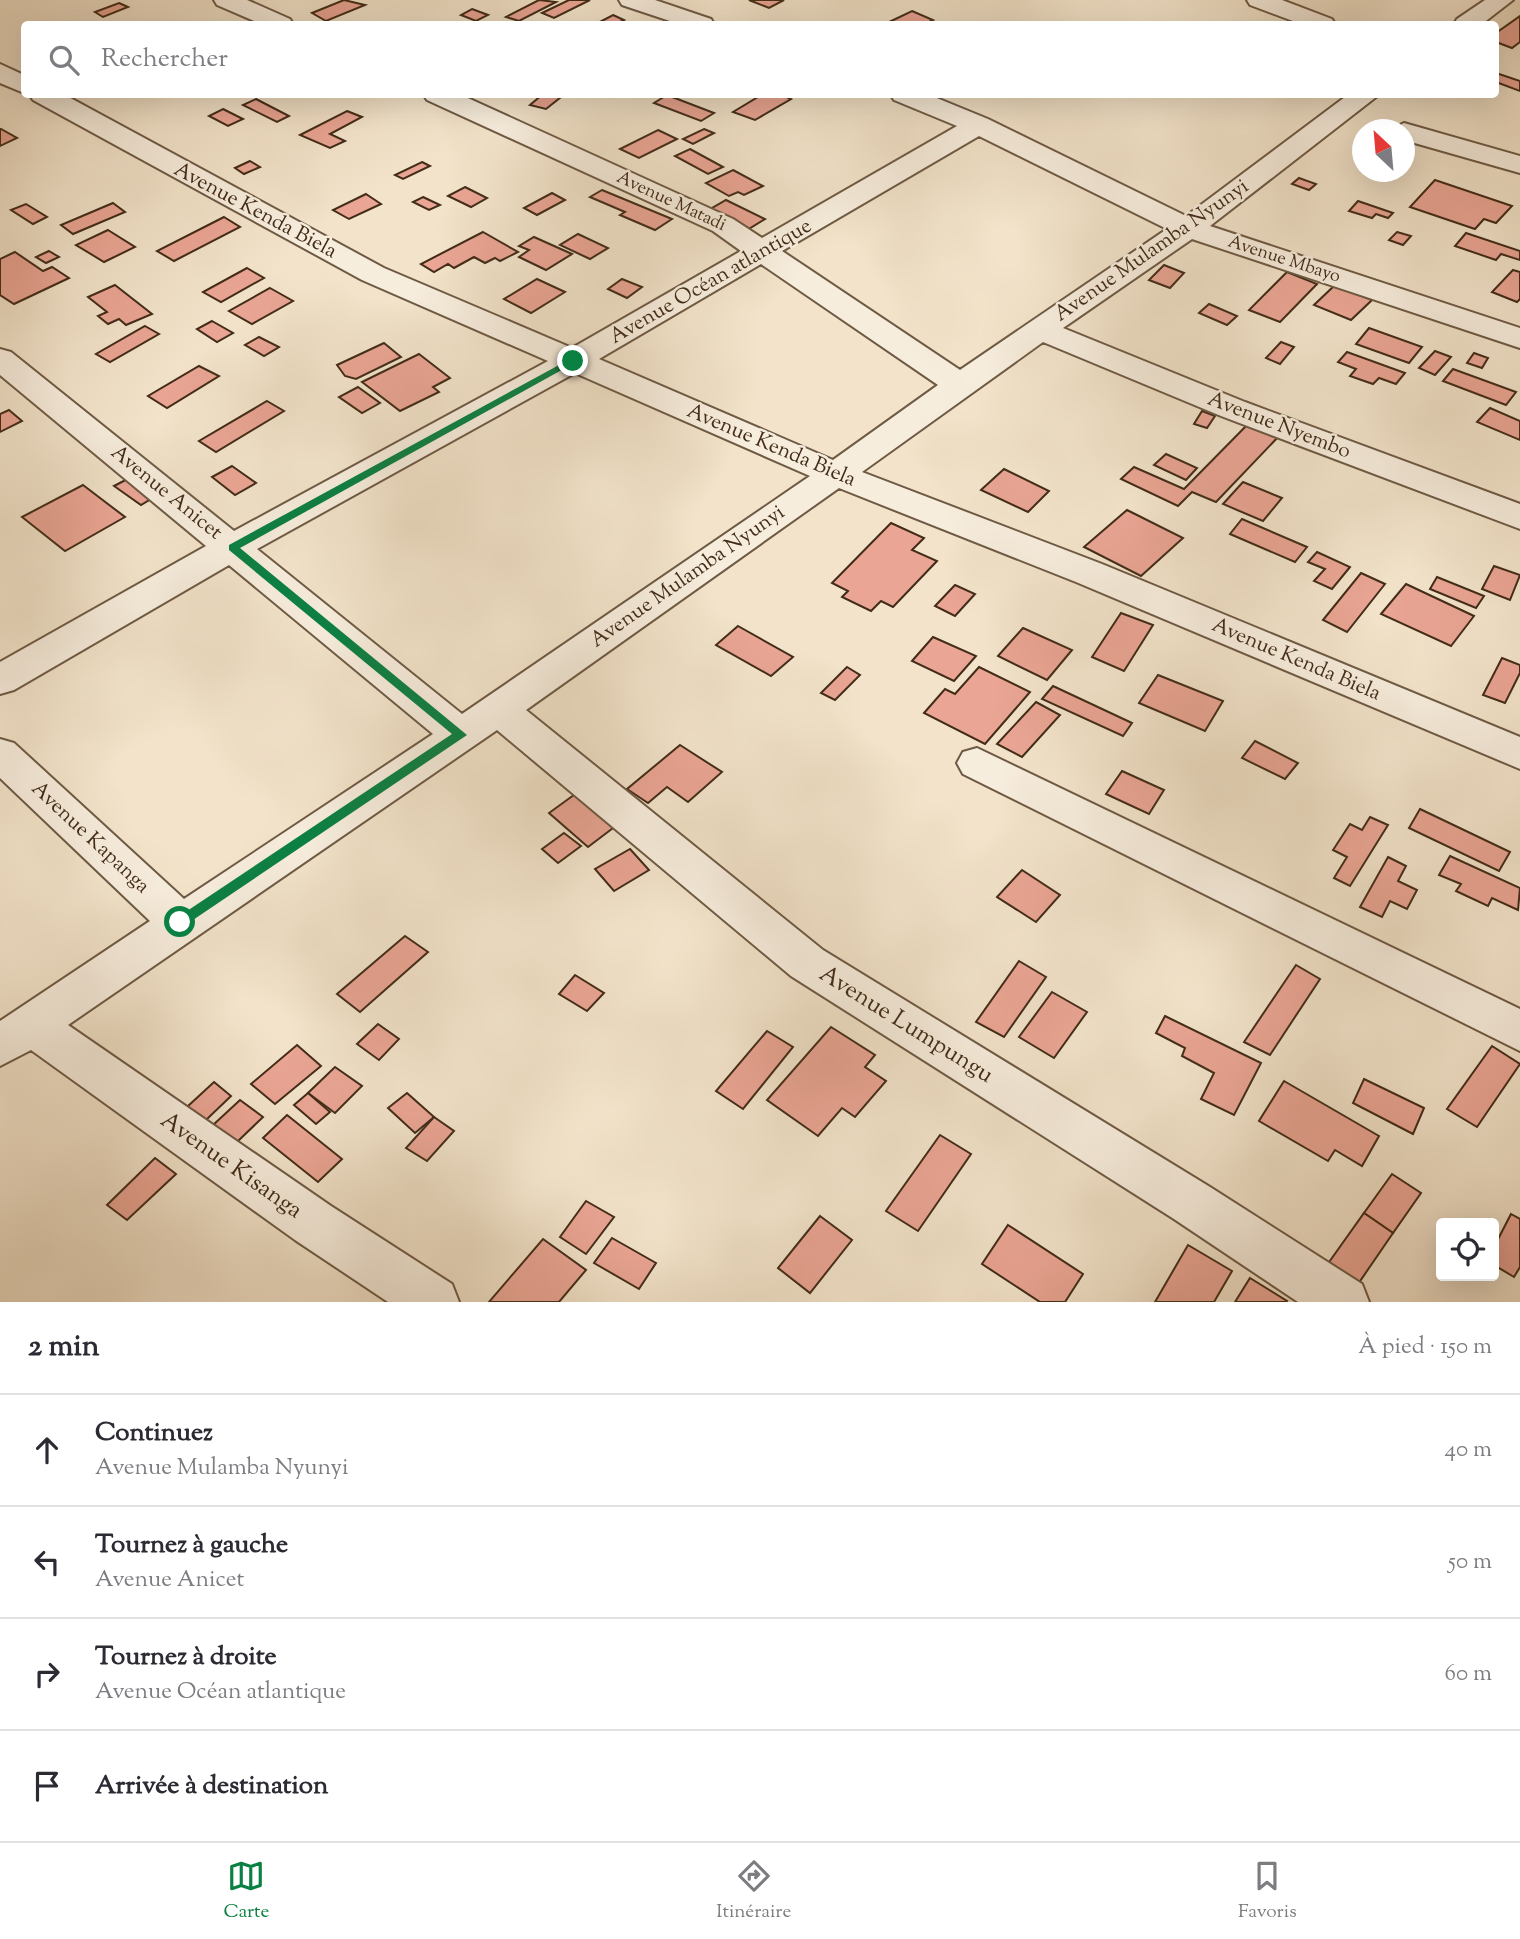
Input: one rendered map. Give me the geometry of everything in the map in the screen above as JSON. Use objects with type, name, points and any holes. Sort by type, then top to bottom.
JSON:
[{"type":"street","points":[[226,0],[274,21]]},
{"type":"street","points":[[631,0],[693,21]]},
{"type":"street","points":[[1259,0],[1315,21]]},
{"type":"street","points":[[1470,21],[1501,0]]},
{"type":"street","points":[[0,72],[21,83]]},
{"type":"street","name":"Avenue Kenda Biela","points":[[49,98],[373,274],[836,474],[1088,573],[1520,754]]},
{"type":"street","name":"Avenue Matadi","points":[[445,98],[723,225],[960,385]]},
{"type":"street","name":"Avenue Mbayo","points":[[913,98],[978,125],[1188,228],[1520,338]]},
{"type":"street","points":[[1354,103],[1382,119]]},
{"type":"street","name":"Avenue Mulamba Nyunyi","points":[[16,1036],[180,922],[461,735],[836,474],[1188,228],[1354,103]]},
{"type":"street","name":"Avenue Océan atlantique","points":[[0,680],[233,547],[573,361],[978,125]]},
{"type":"street","points":[[1415,134],[1520,165]]},
{"type":"street","name":"Avenue Nyembo","points":[[1040,330],[1233,410],[1520,517]]},
{"type":"street","name":"Avenue Anicet","points":[[0,359],[461,735]]},
{"type":"street","name":"Avenue Lumpungu","points":[[498,709],[807,963],[1192,1203],[1343,1302]]},
{"type":"street","name":"Avenue Kapanga","points":[[0,754],[180,922]]},
{"type":"street","points":[[977,763],[1520,1031]]},
{"type":"street","name":"Avenue Kisanga","points":[[16,1036],[433,1302]]},
{"type":"building","points":[[344,0],[365,5],[326,21],[312,13]]},
{"type":"building","points":[[539,0],[556,2],[519,21],[506,17]]},
{"type":"building","points":[[569,0],[590,0],[554,18],[542,13]]},
{"type":"building","points":[[749,0],[784,0],[769,8]]},
{"type":"building","points":[[119,3],[128,7],[103,17],[95,12]]},
{"type":"building","points":[[472,9],[488,15],[476,21],[461,15]]},
{"type":"building","points":[[912,11],[933,20],[931,21],[891,21]]},
{"type":"building","points":[[613,15],[624,20],[622,21],[602,21]]},
{"type":"building","points":[[1520,16],[1520,42],[1512,48],[1499,43],[1499,31]]},
{"type":"building","points":[[1499,74],[1520,81],[1520,91],[1499,83]]},
{"type":"building","points":[[538,98],[560,98],[546,109],[530,105]]},
{"type":"building","points":[[662,98],[675,98],[714,113],[701,121],[654,103]]},
{"type":"building","points":[[756,98],[791,99],[755,120],[733,112]]},
{"type":"building","points":[[256,99],[289,116],[277,122],[243,105]]},
{"type":"building","points":[[223,109],[243,119],[228,126],[209,116]]},
{"type":"building","points":[[347,111],[362,117],[330,134],[345,141],[330,148],[300,135]]},
{"type":"building","points":[[1,129],[17,138],[0,146]]},
{"type":"building","points":[[704,129],[714,133],[693,144],[683,139]]},
{"type":"building","points":[[658,130],[677,139],[639,158],[620,149]]},
{"type":"building","points":[[690,149],[723,167],[708,174],[675,156]]},
{"type":"building","points":[[250,161],[260,167],[244,174],[235,168]]},
{"type":"building","points":[[422,162],[430,166],[403,179],[395,175]]},
{"type":"building","points":[[733,170],[763,186],[744,195],[738,192],[729,196],[706,183]]},
{"type":"building","points":[[1299,178],[1316,184],[1309,190],[1292,184]]},
{"type":"building","points":[[1435,180],[1512,206],[1496,223],[1484,219],[1475,229],[1410,207]]},
{"type":"building","points":[[465,187],[487,198],[471,207],[448,196]]},
{"type":"building","points":[[602,190],[672,219],[655,230],[620,215],[625,212],[590,197]]},
{"type":"building","points":[[552,193],[565,200],[537,215],[524,208]]},
{"type":"building","points":[[366,194],[381,204],[349,219],[333,210]]},
{"type":"building","points":[[423,197],[440,205],[429,210],[413,202]]},
{"type":"building","points":[[726,200],[765,219],[747,230],[707,211]]},
{"type":"building","points":[[1358,201],[1393,213],[1388,218],[1376,214],[1372,218],[1349,211]]},
{"type":"building","points":[[113,203],[125,212],[73,234],[61,225]]},
{"type":"building","points":[[26,204],[47,217],[33,224],[11,210]]},
{"type":"building","points":[[224,217],[240,227],[174,261],[157,251]]},
{"type":"building","points":[[108,230],[135,247],[104,262],[76,245]]},
{"type":"building","points":[[483,232],[518,252],[500,261],[495,258],[485,263],[474,257],[454,268],[448,264],[434,272],[421,264]]},
{"type":"building","points":[[1397,232],[1411,236],[1403,245],[1389,240]]},
{"type":"building","points":[[1466,233],[1520,251],[1520,260],[1501,254],[1496,260],[1455,246]]},
{"type":"building","points":[[578,234],[608,248],[590,259],[560,245]]},
{"type":"building","points":[[534,237],[572,254],[546,270],[519,257],[529,250],[519,246]]},
{"type":"building","points":[[49,251],[59,257],[46,263],[36,257]]},
{"type":"building","points":[[15,252],[43,271],[52,267],[69,278],[14,304],[0,295],[0,259]]},
{"type":"building","points":[[1164,265],[1184,273],[1170,288],[1149,280]]},
{"type":"building","points":[[247,268],[264,278],[221,302],[203,292]]},
{"type":"building","points":[[1513,270],[1520,272],[1520,299],[1517,302],[1492,292]]},
{"type":"building","points":[[1287,272],[1317,284],[1280,322],[1249,310]]},
{"type":"building","points":[[537,279],[565,292],[531,313],[504,299]]},
{"type":"building","points":[[622,279],[642,287],[627,298],[608,289]]},
{"type":"building","points":[[115,285],[152,314],[126,325],[119,319],[108,324],[98,316],[107,312],[88,297]]},
{"type":"building","points":[[1335,285],[1372,300],[1351,320],[1314,305]]},
{"type":"building","points":[[270,288],[293,301],[252,324],[229,311]]},
{"type":"building","points":[[1209,304],[1237,316],[1227,325],[1199,313]]},
{"type":"building","points":[[212,321],[233,333],[217,342],[197,329]]},
{"type":"building","points":[[145,326],[159,334],[110,362],[96,354]]},
{"type":"building","points":[[1369,328],[1422,347],[1409,363],[1356,344]]},
{"type":"building","points":[[259,337],[279,347],[264,356],[245,345]]},
{"type":"building","points":[[1281,342],[1294,347],[1280,364],[1266,358]]},
{"type":"building","points":[[384,343],[401,357],[356,379],[345,376],[337,365]]},
{"type":"building","points":[[1435,351],[1451,357],[1435,375],[1419,368]]},
{"type":"building","points":[[1347,352],[1405,373],[1396,384],[1379,378],[1373,384],[1350,376],[1356,369],[1338,362]]},
{"type":"building","points":[[1474,353],[1488,358],[1482,368],[1467,363]]},
{"type":"building","points":[[419,354],[450,378],[433,387],[439,392],[400,411],[362,382]]},
{"type":"building","points":[[199,366],[219,376],[167,408],[148,396]]},
{"type":"building","points":[[1453,369],[1516,392],[1506,405],[1443,381]]},
{"type":"building","points":[[358,387],[380,403],[362,413],[339,397]]},
{"type":"building","points":[[267,401],[284,411],[216,452],[199,441]]},
{"type":"building","points":[[1490,408],[1520,421],[1520,440],[1477,422]]},
{"type":"building","points":[[9,410],[22,421],[0,432],[0,414]]},
{"type":"building","points":[[1202,411],[1215,416],[1207,428],[1194,424]]},
{"type":"building","points":[[1250,422],[1280,435],[1216,502],[1192,492],[1178,506],[1121,479],[1134,467],[1184,489]]},
{"type":"building","points":[[1166,454],[1197,468],[1186,480],[1154,465]]},
{"type":"building","points":[[232,466],[256,483],[235,495],[212,477]]},
{"type":"building","points":[[1004,469],[1049,491],[1028,512],[981,490]]},
{"type":"building","points":[[139,473],[164,491],[141,505],[114,486]]},
{"type":"building","points":[[1243,482],[1282,498],[1263,521],[1223,504]]},
{"type":"building","points":[[83,485],[125,517],[65,551],[22,517]]},
{"type":"building","points":[[1127,510],[1183,538],[1141,576],[1084,547]]},
{"type":"building","points":[[1242,519],[1307,547],[1295,562],[1230,534]]},
{"type":"building","points":[[891,523],[924,538],[912,550],[937,561],[893,607],[881,601],[871,611],[842,597],[848,591],[832,583]]},
{"type":"building","points":[[1317,552],[1350,567],[1332,589],[1314,581],[1325,569],[1308,562]]},
{"type":"building","points":[[1494,566],[1520,575],[1510,600],[1482,589]]},
{"type":"building","points":[[1361,573],[1385,584],[1347,632],[1323,620]]},
{"type":"building","points":[[1437,577],[1484,596],[1476,608],[1430,589]]},
{"type":"building","points":[[1406,584],[1474,616],[1451,646],[1381,614]]},
{"type":"building","points":[[955,585],[975,594],[955,616],[935,606]]},
{"type":"building","points":[[1121,613],[1153,625],[1124,671],[1092,657]]},
{"type":"building","points":[[738,626],[793,657],[771,676],[716,645]]},
{"type":"building","points":[[1023,628],[1072,650],[1047,680],[998,656]]},
{"type":"building","points":[[933,637],[976,656],[954,681],[912,661]]},
{"type":"building","points":[[1502,658],[1520,665],[1520,673],[1505,703],[1483,695]]},
{"type":"building","points":[[847,667],[860,675],[835,700],[821,693]]},
{"type":"building","points":[[979,667],[1030,692],[985,744],[924,713],[945,689],[955,694]]},
{"type":"building","points":[[1158,675],[1223,701],[1205,731],[1139,703]]},
{"type":"building","points":[[1053,686],[1132,723],[1123,736],[1042,699]]},
{"type":"building","points":[[1036,702],[1060,715],[1022,757],[997,744]]},
{"type":"building","points":[[1255,741],[1298,763],[1285,779],[1242,758]]},
{"type":"building","points":[[680,745],[722,772],[688,802],[667,787],[648,803],[627,789]]},
{"type":"building","points":[[1122,771],[1164,790],[1149,814],[1106,794]]},
{"type":"building","points":[[578,792],[617,825],[588,847],[549,813]]},
{"type":"building","points":[[1420,809],[1510,852],[1499,871],[1409,828]]},
{"type":"building","points":[[1370,817],[1388,825],[1350,886],[1334,878],[1347,857],[1333,850],[1350,824],[1362,830]]},
{"type":"building","points":[[564,833],[581,846],[558,863],[542,849]]},
{"type":"building","points":[[630,849],[649,870],[614,891],[595,869]]},
{"type":"building","points":[[1450,856],[1520,888],[1518,910],[1492,898],[1488,906],[1456,891],[1461,884],[1439,875]]},
{"type":"building","points":[[1388,857],[1406,866],[1398,881],[1417,890],[1407,909],[1390,901],[1382,917],[1360,907]]},
{"type":"building","points":[[1022,870],[1060,895],[1036,922],[997,897]]},
{"type":"building","points":[[405,936],[428,952],[360,1012],[337,994]]},
{"type":"building","points":[[1019,961],[1046,977],[1004,1037],[976,1022]]},
{"type":"building","points":[[1296,965],[1320,979],[1270,1055],[1244,1042]]},
{"type":"building","points":[[575,975],[604,993],[587,1011],[559,994]]},
{"type":"building","points":[[1052,992],[1087,1012],[1054,1058],[1019,1037]]},
{"type":"building","points":[[1165,1016],[1261,1063],[1234,1115],[1201,1099],[1214,1073],[1182,1056],[1185,1048],[1156,1033]]},
{"type":"building","points":[[378,1024],[399,1039],[379,1060],[357,1044]]},
{"type":"building","points":[[831,1027],[875,1055],[865,1067],[886,1081],[855,1117],[842,1108],[818,1136],[767,1100]]},
{"type":"building","points":[[767,1031],[793,1047],[743,1109],[716,1091]]},
{"type":"building","points":[[297,1045],[321,1066],[275,1104],[251,1084]]},
{"type":"building","points":[[1492,1046],[1520,1064],[1477,1127],[1447,1109]]},
{"type":"building","points":[[335,1067],[362,1086],[335,1113],[308,1093]]},
{"type":"building","points":[[1364,1079],[1424,1108],[1413,1134],[1353,1103]]},
{"type":"building","points":[[1284,1081],[1379,1136],[1362,1166],[1335,1150],[1328,1161],[1259,1121]]},
{"type":"building","points":[[214,1082],[231,1096],[205,1121],[187,1107]]},
{"type":"building","points":[[308,1093],[330,1112],[316,1124],[294,1105]]},
{"type":"building","points":[[407,1093],[434,1117],[415,1133],[388,1108]]},
{"type":"building","points":[[240,1100],[263,1117],[235,1144],[212,1126]]},
{"type":"building","points":[[287,1115],[342,1159],[318,1182],[263,1138]]},
{"type":"building","points":[[434,1117],[454,1131],[427,1161],[406,1148]]},
{"type":"building","points":[[940,1135],[971,1154],[918,1231],[886,1211]]},
{"type":"building","points":[[155,1158],[176,1174],[127,1220],[107,1205]]},
{"type":"building","points":[[1392,1174],[1421,1193],[1393,1233],[1364,1213]]},
{"type":"building","points":[[586,1201],[614,1217],[586,1254],[560,1237]]},
{"type":"building","points":[[1364,1213],[1393,1233],[1356,1287],[1327,1265]]},
{"type":"building","points":[[1511,1214],[1520,1219],[1520,1267],[1514,1277],[1499,1268],[1499,1237]]},
{"type":"building","points":[[820,1216],[852,1240],[810,1293],[778,1268]]},
{"type":"building","points":[[1008,1225],[1083,1274],[1065,1302],[1040,1302],[982,1264]]},
{"type":"building","points":[[612,1238],[656,1263],[639,1289],[594,1263]]},
{"type":"building","points":[[543,1239],[586,1270],[559,1302],[489,1302]]},
{"type":"building","points":[[1188,1245],[1232,1271],[1214,1302],[1155,1302]]},
{"type":"building","points":[[1250,1278],[1287,1301],[1235,1302]]},
{"type":"route","points":[[180,922],[461,735],[233,547],[573,361]]}]
